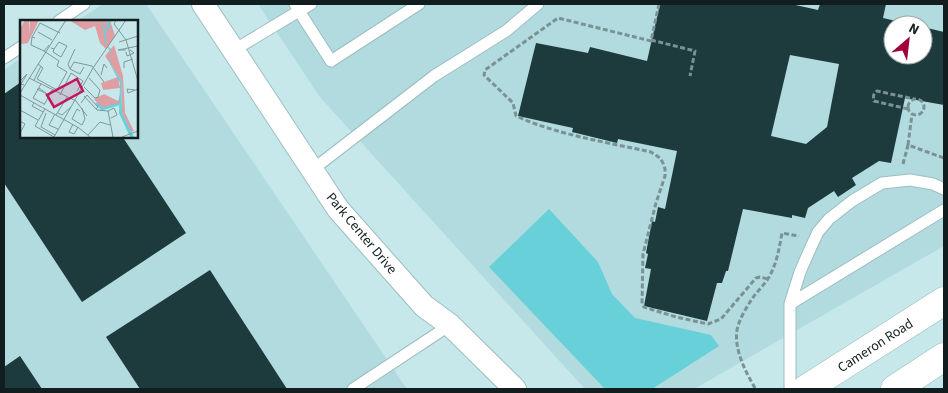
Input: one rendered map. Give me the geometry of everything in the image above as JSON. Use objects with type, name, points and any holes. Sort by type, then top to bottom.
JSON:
[{"type":"main road","name":"Cameron Road","points":[[806,389],[944,301]]},
{"type":"main road","points":[[895,389],[944,357]]},
{"type":"street","name":"Park Center Drive","points":[[203,4],[338,209],[424,306],[450,325],[515,389]]},
{"type":"lane","points":[[60,20],[84,4]]},
{"type":"lane","points":[[234,50],[297,7],[311,4]]},
{"type":"lane","points":[[297,7],[331,61],[419,4]]},
{"type":"lane","points":[[312,170],[434,76],[506,31],[538,4]]},
{"type":"lane","points":[[4,58],[20,48]]},
{"type":"lane","points":[[790,389],[790,304],[818,232],[829,219],[852,201],[882,183],[910,180],[933,184],[944,189]]},
{"type":"lane","points":[[790,304],[944,210]]},
{"type":"lane","points":[[352,389],[450,325]]},
{"type":"path","points":[[651,40],[659,4]]},
{"type":"path","points":[[690,76],[695,51],[558,18],[485,70],[484,75],[513,103],[516,116],[571,135],[651,152],[660,158],[665,169],[665,176],[645,241],[642,304],[644,307],[708,324],[721,319],[756,278],[768,279]]},
{"type":"path","points":[[908,145],[912,114],[908,109],[874,100],[874,93],[877,91],[922,100],[924,108],[920,114],[912,114]]},
{"type":"path","points":[[908,109],[910,102],[914,99]]},
{"type":"shaded area","points":[[103,4],[146,4],[407,389],[4,389],[4,70],[20,59],[20,138],[138,138],[138,20],[79,20]]},
{"type":"shaded area","points":[[258,4],[944,4],[944,246],[694,389],[585,389],[319,96]]},
{"type":"water","points":[[549,209],[598,262],[612,294],[635,318],[711,335],[719,346],[652,389],[605,389],[489,267]]},
{"type":"building","points":[[660,4],[791,4],[818,10],[820,4],[886,4],[883,15],[883,65],[933,65],[933,29],[944,32],[944,105],[905,98],[891,163],[879,161],[852,178],[856,185],[838,197],[834,191],[808,208],[805,218],[792,215],[792,218],[743,209],[728,271],[726,271],[722,283],[717,283],[707,321],[644,306],[651,269],[645,268],[652,221],[655,222],[658,207],[665,209],[677,151],[618,139],[617,143],[572,132],[573,128],[518,116],[536,43],[588,53],[590,47],[647,61]],"holes":[[[790,55],[839,64],[827,127],[806,144],[771,136]]]},
{"type":"building","points":[[20,83],[20,138],[123,138],[186,233],[82,302],[4,183],[4,94]]},
{"type":"building","points":[[210,270],[287,389],[140,389],[106,337]]},
{"type":"building","points":[[20,356],[42,389],[4,389],[4,367]]}]
